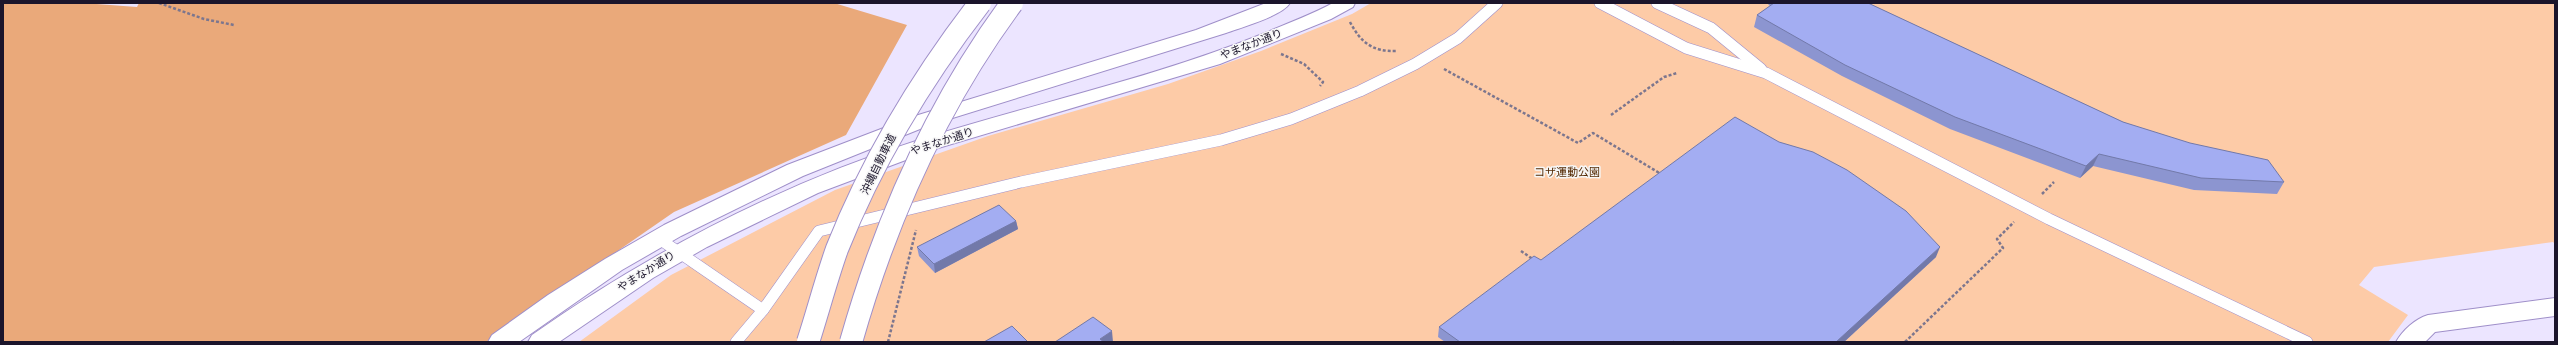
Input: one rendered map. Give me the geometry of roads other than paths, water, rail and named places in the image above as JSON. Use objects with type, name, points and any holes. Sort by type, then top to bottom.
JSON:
[{"type":"main road","name":"沖縄自動車道","points":[[808,342],[842,239],[889,139],[926,76],[980,3]]},
{"type":"main road","points":[[851,342],[885,238],[930,138],[962,78],[1012,3]]},
{"type":"main road","name":"やまなか通り","points":[[501,342],[536,315],[616,262],[658,238],[768,181],[913,123],[1205,33],[1281,3]]},
{"type":"main road","name":"やまなか通り","points":[[541,342],[631,279],[677,251],[755,212],[840,174],[985,127],[1169,74],[1250,46],[1346,3]]},
{"type":"main road","points":[[2409,342],[2428,324],[2555,307]]},
{"type":"lane","points":[[736,342],[763,310],[819,230],[1021,182],[1221,140],[1291,119],[1331,103],[1415,64],[1458,38],[1497,3]]},
{"type":"lane","points":[[1600,3],[1686,48],[1766,73],[2028,208],[2307,342]]},
{"type":"lane","points":[[1656,3],[1711,28],[1766,73]]},
{"type":"lane","points":[[658,238],[763,310]]},
{"type":"park label","name":"コザ運動公園","points":[[1567,172]]}]
